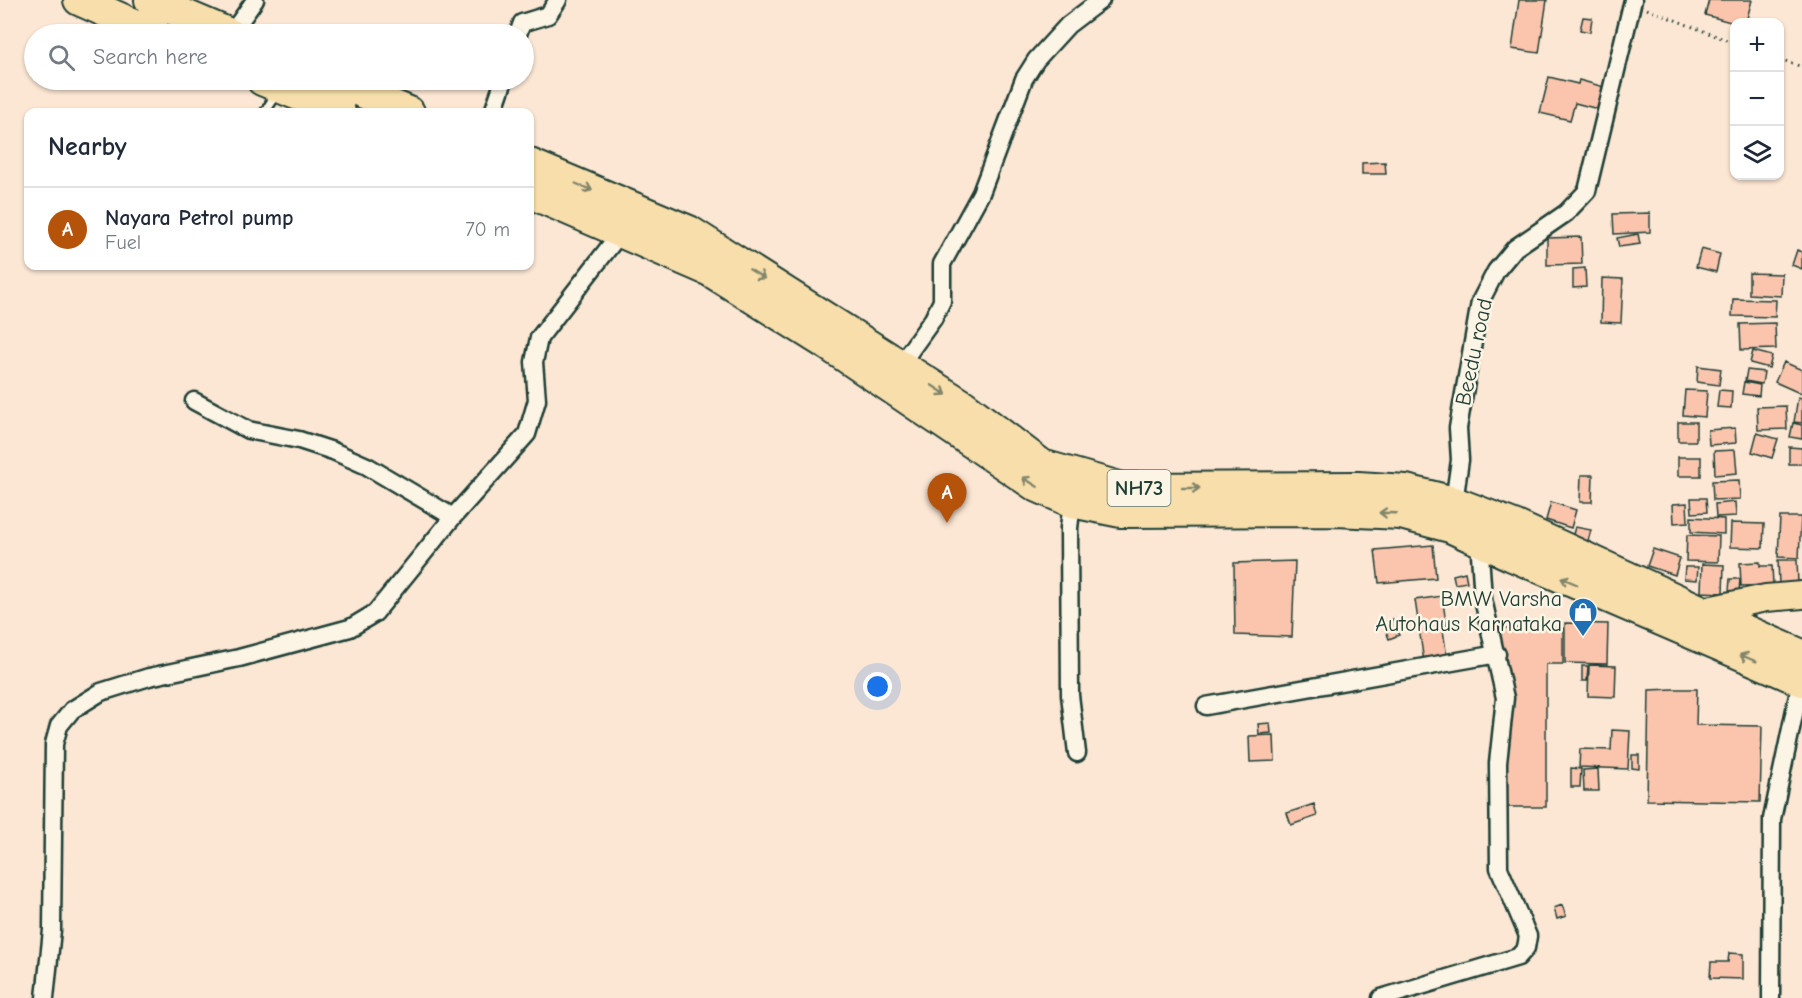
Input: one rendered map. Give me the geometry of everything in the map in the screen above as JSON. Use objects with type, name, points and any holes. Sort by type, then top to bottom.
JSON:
[{"type":"highway","points":[[79,0],[133,24]]},
{"type":"highway","points":[[150,0],[206,24]]},
{"type":"highway","points":[[288,90],[331,108]]},
{"type":"highway","points":[[357,90],[400,108]]},
{"type":"highway","name":"NH73","points":[[534,166],[690,231],[963,405],[1042,465],[1123,488],[1358,487],[1406,490],[1454,502],[1514,525],[1697,622],[1802,681]]},
{"type":"highway","name":"NH73","points":[[534,195],[710,271],[828,345],[1036,486],[1072,502],[1121,512],[1336,511],[1401,514],[1450,527],[1510,555],[1697,622],[1802,655]]},
{"type":"main road","points":[[1697,622],[1766,598],[1802,596]]},
{"type":"street","points":[[237,24],[255,0]]},
{"type":"street","points":[[522,24],[548,15],[558,0]]},
{"type":"street","points":[[900,365],[933,319],[942,301],[942,264],[981,193],[1024,79],[1036,60],[1068,25],[1101,0]]},
{"type":"street","name":"Beedu road","points":[[1454,502],[1460,460],[1458,428],[1480,302],[1496,271],[1515,248],[1566,213],[1587,191],[1629,1]]},
{"type":"street","points":[[494,108],[501,90]]},
{"type":"street","points":[[45,998],[52,930],[54,744],[59,726],[72,710],[101,692],[149,677],[239,658],[350,628],[375,613],[453,517],[527,434],[537,400],[534,362],[538,338],[621,232]]},
{"type":"street","points":[[194,401],[248,430],[299,440],[333,450],[367,466],[453,517]]},
{"type":"street","points":[[1072,502],[1069,528],[1070,695],[1077,753]]},
{"type":"street","points":[[1381,998],[1518,957],[1526,948],[1528,936],[1499,868],[1498,763],[1505,698],[1483,599],[1479,539]]},
{"type":"street","points":[[1206,706],[1497,654]]},
{"type":"street","points":[[1771,998],[1772,819],[1802,681]]},
{"type":"lane","points":[[266,108],[270,90]]},
{"type":"path","points":[[1629,1],[1730,41]]},
{"type":"path","points":[[1784,61],[1802,67]]},
{"type":"building","points":[[1519,0],[1547,0],[1539,53],[1512,49]]},
{"type":"building","points":[[1709,0],[1752,0],[1747,18],[1730,18],[1730,22],[1705,15]]},
{"type":"building","points":[[1583,17],[1592,18],[1590,32],[1580,30]]},
{"type":"building","points":[[1549,77],[1578,84],[1579,80],[1604,87],[1598,109],[1575,103],[1570,120],[1540,113]]},
{"type":"building","points":[[1385,162],[1386,174],[1362,174],[1362,163]]},
{"type":"building","points":[[1650,213],[1650,232],[1614,234],[1613,214]]},
{"type":"building","points":[[1638,234],[1640,244],[1619,247],[1617,238]]},
{"type":"building","points":[[1581,237],[1582,264],[1547,265],[1547,238]]},
{"type":"building","points":[[1701,249],[1720,254],[1716,272],[1696,267]]},
{"type":"building","points":[[1797,250],[1802,252],[1802,269],[1792,265]]},
{"type":"building","points":[[1585,268],[1586,287],[1573,288],[1573,269]]},
{"type":"building","points":[[1749,273],[1782,274],[1781,296],[1749,294]]},
{"type":"building","points":[[1602,278],[1623,279],[1621,323],[1601,322]]},
{"type":"building","points":[[1733,299],[1776,300],[1775,317],[1732,316]]},
{"type":"building","points":[[1775,323],[1776,349],[1741,350],[1740,324]]},
{"type":"building","points":[[1753,351],[1772,356],[1769,368],[1750,363]]},
{"type":"building","points":[[1784,362],[1802,370],[1802,394],[1775,382]]},
{"type":"building","points":[[1698,366],[1721,369],[1719,385],[1697,382]]},
{"type":"building","points":[[1747,370],[1764,372],[1762,384],[1745,381]]},
{"type":"building","points":[[1744,382],[1760,385],[1759,396],[1742,394]]},
{"type":"building","points":[[1685,390],[1707,391],[1705,417],[1683,415]]},
{"type":"building","points":[[1719,390],[1732,391],[1731,408],[1717,407]]},
{"type":"building","points":[[1798,397],[1802,398],[1802,423],[1794,422]]},
{"type":"building","points":[[1786,406],[1787,429],[1758,430],[1757,407]]},
{"type":"building","points":[[1678,422],[1696,422],[1696,441],[1678,441]]},
{"type":"building","points":[[1793,423],[1802,425],[1802,439],[1790,437]]},
{"type":"building","points":[[1735,428],[1736,443],[1709,445],[1708,430]]},
{"type":"building","points":[[1757,433],[1778,439],[1772,458],[1752,452]]},
{"type":"building","points":[[1789,447],[1802,448],[1802,464],[1789,464]]},
{"type":"building","points":[[1735,450],[1737,473],[1715,475],[1714,451]]},
{"type":"building","points":[[1678,457],[1701,457],[1701,476],[1678,476]]},
{"type":"building","points":[[1581,475],[1593,475],[1592,502],[1580,502]]},
{"type":"building","points":[[1739,480],[1740,499],[1713,500],[1712,481]]},
{"type":"building","points":[[1691,498],[1706,498],[1707,512],[1692,513]]},
{"type":"building","points":[[1551,502],[1576,510],[1571,528],[1546,520]]},
{"type":"building","points":[[1735,502],[1736,516],[1716,517],[1715,504]]},
{"type":"building","points":[[1687,503],[1688,522],[1674,523],[1673,504]]},
{"type":"building","points":[[1691,517],[1724,519],[1724,534],[1691,532]]},
{"type":"building","points":[[1780,517],[1801,517],[1799,558],[1778,557]]},
{"type":"building","points":[[1731,523],[1764,524],[1763,548],[1730,547]]},
{"type":"building","points":[[1575,527],[1591,530],[1588,541],[1572,538]]},
{"type":"building","points":[[1687,535],[1719,536],[1718,562],[1686,561]]},
{"type":"building","points":[[1433,545],[1436,578],[1379,583],[1375,550]]},
{"type":"building","points":[[1653,549],[1680,558],[1675,575],[1647,566]]},
{"type":"building","points":[[1778,560],[1797,560],[1798,584],[1779,584]]},
{"type":"building","points":[[1295,561],[1292,637],[1235,635],[1234,563]]},
{"type":"building","points":[[1760,562],[1760,566],[1772,566],[1773,585],[1741,586],[1740,563]]},
{"type":"building","points":[[1702,564],[1724,565],[1723,593],[1701,592]]},
{"type":"building","points":[[1685,567],[1698,567],[1697,580],[1684,579]]},
{"type":"building","points":[[1465,572],[1467,582],[1455,584],[1453,575]]},
{"type":"building","points":[[1730,579],[1740,579],[1739,592],[1729,591]]},
{"type":"building","points":[[1442,596],[1447,629],[1443,630],[1447,658],[1424,662],[1415,600]]},
{"type":"building","points":[[1393,619],[1399,635],[1389,639],[1383,623]]},
{"type":"building","points":[[1565,623],[1608,624],[1607,664],[1565,663]]},
{"type":"building","points":[[1497,628],[1563,628],[1563,664],[1546,664],[1546,807],[1497,807]]},
{"type":"building","points":[[1589,665],[1616,666],[1615,697],[1588,696]]},
{"type":"building","points":[[1582,666],[1588,666],[1587,681],[1582,681]]},
{"type":"building","points":[[1697,689],[1696,725],[1762,726],[1760,802],[1647,800],[1649,690]]},
{"type":"building","points":[[1270,723],[1271,733],[1259,734],[1258,724]]},
{"type":"building","points":[[1612,730],[1630,731],[1628,769],[1579,767],[1580,749],[1611,750]]},
{"type":"building","points":[[1274,735],[1275,761],[1250,762],[1249,736]]},
{"type":"building","points":[[1632,755],[1639,755],[1639,769],[1632,768]]},
{"type":"building","points":[[1571,768],[1581,769],[1580,787],[1571,787]]},
{"type":"building","points":[[1598,769],[1599,791],[1584,791],[1583,770]]},
{"type":"building","points":[[1314,804],[1317,816],[1291,825],[1287,813]]},
{"type":"building","points":[[1562,905],[1566,916],[1557,919],[1554,908]]},
{"type":"building","points":[[1729,953],[1743,954],[1743,979],[1710,978],[1711,962],[1728,962]]},
{"type":"place","name":"Nayara Petrol pump","points":[[947,523]]},
{"type":"place","name":"BMW Varsha Autohaus Karnataka","points":[[1583,638]]}]
